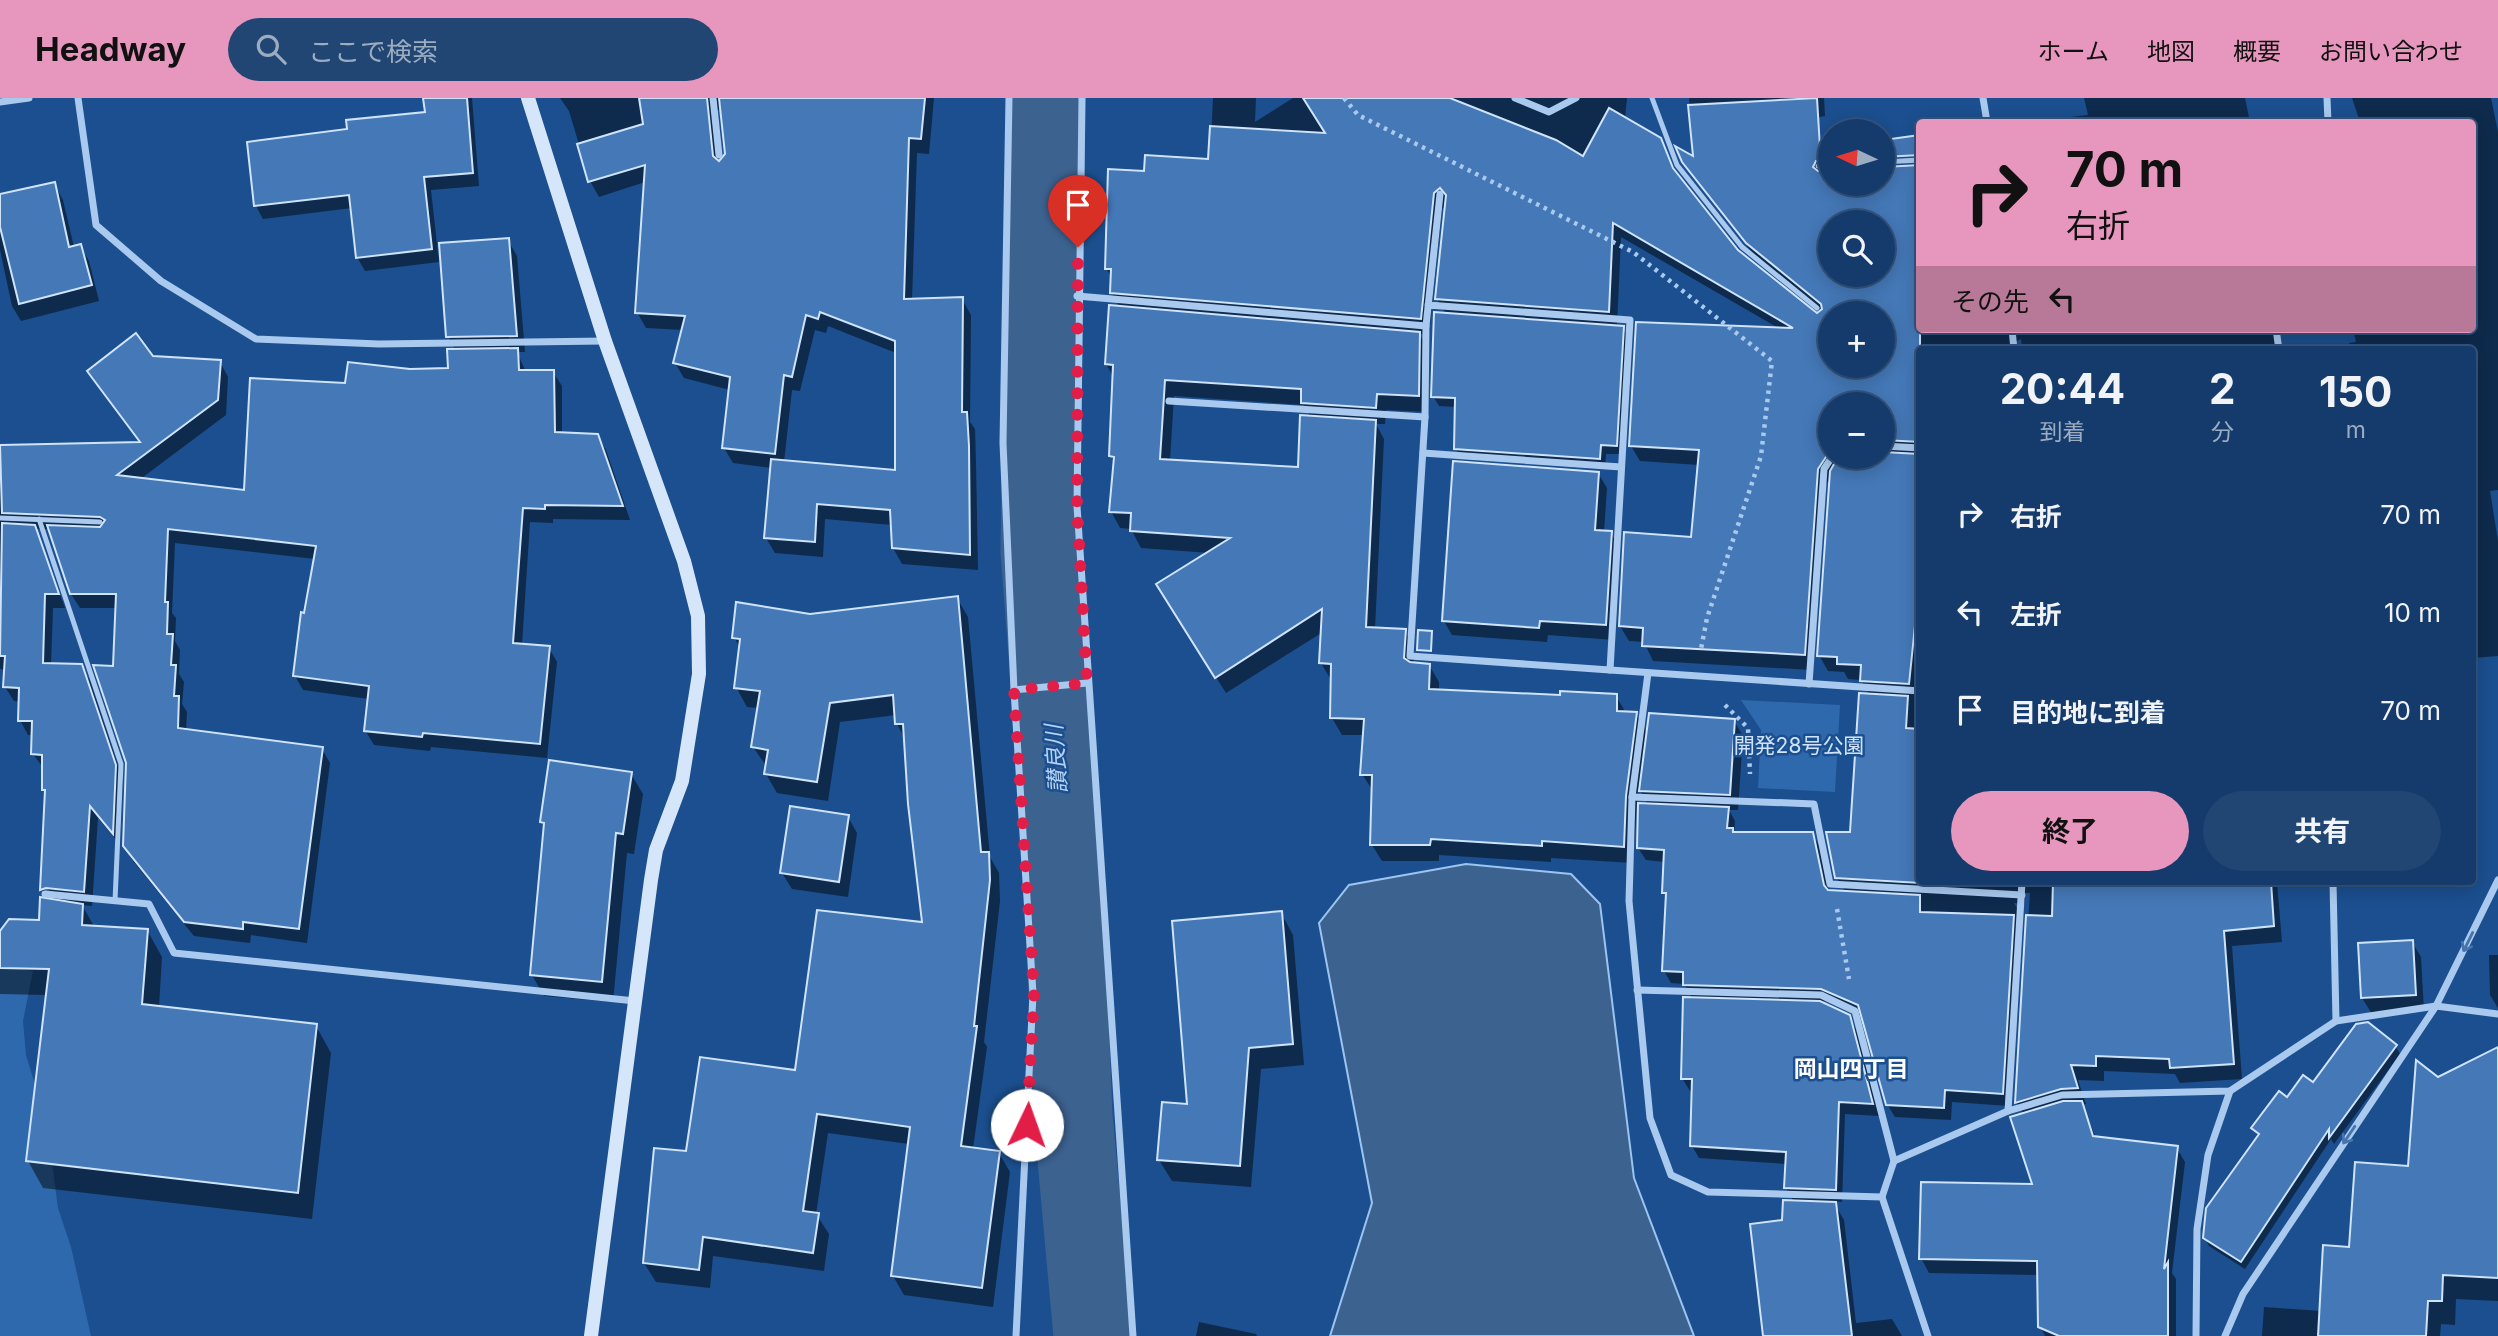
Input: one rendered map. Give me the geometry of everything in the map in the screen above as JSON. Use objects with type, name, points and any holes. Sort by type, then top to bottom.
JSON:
[{"type":"street","points":[[0,102],[29,98]]},
{"type":"street","points":[[78,98],[96,225],[161,281],[256,339],[379,344],[605,341]]},
{"type":"street","points":[[528,98],[605,341],[684,561],[698,616],[699,674],[682,781],[656,850],[591,1336]]},
{"type":"street","points":[[713,98],[719,155]]},
{"type":"street","points":[[1009,98],[1003,443],[1014,690],[1034,994],[1016,1336]]},
{"type":"street","points":[[1082,98],[1077,296],[1077,506],[1133,1336]]},
{"type":"street","points":[[1515,98],[1549,112],[1576,98]]},
{"type":"street","points":[[1983,98],[1986,119]]},
{"type":"street","points":[[2326,98],[2328,119]]},
{"type":"street","points":[[1440,194],[1426,326],[1423,453],[1410,656],[1916,691]]},
{"type":"street","points":[[1077,296],[1426,326]]},
{"type":"street","points":[[1428,304],[1630,320],[1610,670]]},
{"type":"street","points":[[1169,401],[1424,417]]},
{"type":"street","points":[[1895,447],[1916,448]]},
{"type":"street","points":[[1423,453],[1621,467]]},
{"type":"street","points":[[1809,684],[1825,469]]},
{"type":"street","points":[[1648,673],[1632,797],[1629,901],[1650,1118],[1671,1175],[1708,1192],[1882,1197]]},
{"type":"street","points":[[1014,690],[1087,683]]},
{"type":"street","points":[[1632,797],[1814,804],[1830,884],[2022,895]]},
{"type":"street","points":[[2225,1336],[2243,1294],[2435,1006],[2498,880]]},
{"type":"street","points":[[2008,1111],[2022,885]]},
{"type":"street","points":[[2333,885],[2336,1021]]},
{"type":"street","points":[[45,894],[149,904],[174,953],[635,1001]]},
{"type":"street","points":[[1637,990],[1821,995],[1854,1011],[1894,1161],[1882,1197],[1928,1336]]},
{"type":"street","points":[[1894,1161],[2008,1111],[2062,1095],[2230,1091],[2336,1021],[2435,1006],[2498,1014]]},
{"type":"street","points":[[2196,1336],[2197,1229],[2208,1155],[2230,1091]]},
{"type":"lane","points":[[1652,98],[1677,165],[1685,176],[1742,247],[1817,307]]},
{"type":"lane","points":[[1895,161],[1916,160]]},
{"type":"lane","points":[[0,518],[100,522]]},
{"type":"lane","points":[[39,519],[121,764],[115,901]]},
{"type":"path","points":[[1696,676],[1748,728],[1751,802]]},
{"type":"path","points":[[1840,919],[1854,1011]]},
{"type":"green space","name":"開発28号公園","points":[[1741,700],[1840,705],[1835,792],[1758,788],[1761,730]]},
{"type":"green space","points":[[0,966],[33,971],[23,1021],[26,1055],[47,1124],[58,1208],[71,1247],[91,1336],[0,1336]]},
{"type":"shaded area","points":[[1466,864],[1571,874],[1600,904],[1634,1178],[1694,1336],[1330,1336],[1372,1203],[1319,923],[1349,885]]},
{"type":"building","points":[[423,98],[467,98],[473,173],[424,177],[432,249],[356,258],[349,195],[254,206],[247,142],[347,129],[346,120],[425,112]]},
{"type":"building","points":[[639,98],[707,98],[713,156],[719,161],[725,154],[719,98],[925,98],[921,139],[909,138],[904,299],[963,297],[962,412],[967,412],[969,446],[970,555],[892,548],[890,510],[817,504],[815,542],[764,538],[771,459],[895,470],[895,341],[820,312],[818,319],[806,315],[792,377],[784,375],[775,454],[722,448],[730,377],[673,363],[685,316],[635,313],[645,165],[588,182],[577,144],[643,124]]},
{"type":"building","points":[[1303,98],[1450,98],[1556,140],[1583,156],[1609,108],[1661,138],[1673,168],[1738,250],[1818,312],[1818,378],[1895,378],[1895,301],[1818,302],[1746,243],[1682,162],[1675,146],[1693,156],[1688,105],[1817,98],[1818,161],[1813,167],[1818,171],[1818,196],[1895,196],[1895,166],[1916,165],[1916,333],[1920,333],[1920,346],[1916,346],[1916,442],[1895,441],[1895,392],[1818,392],[1818,469],[1805,655],[1642,646],[1643,628],[1619,626],[1624,532],[1691,537],[1699,450],[1629,446],[1636,322],[1793,328],[1613,223],[1609,312],[1435,299],[1446,195],[1440,188],[1434,193],[1421,319],[1110,293],[1111,269],[1105,269],[1108,169],[1144,171],[1145,155],[1208,159],[1210,126],[1325,133]]},
{"type":"building","points":[[1916,136],[1916,155],[1895,156],[1895,138]]},
{"type":"building","points":[[55,182],[69,247],[81,244],[92,285],[19,304],[0,227],[0,194]]},
{"type":"building","points":[[509,238],[517,336],[446,337],[439,243]]},
{"type":"building","points":[[1109,305],[1420,332],[1419,396],[1377,394],[1376,408],[1301,403],[1301,389],[1165,380],[1160,459],[1298,467],[1300,415],[1376,420],[1366,627],[1406,629],[1404,658],[1410,662],[1430,664],[1429,689],[1560,695],[1560,691],[1617,694],[1617,711],[1637,712],[1626,796],[1624,847],[1542,841],[1542,846],[1431,839],[1430,845],[1370,845],[1372,775],[1360,775],[1364,719],[1330,718],[1331,664],[1319,663],[1322,609],[1215,678],[1156,584],[1230,538],[1130,531],[1131,513],[1109,512],[1114,457],[1109,456],[1113,365],[1105,364]]},
{"type":"building","points":[[1434,312],[1624,326],[1617,446],[1601,445],[1600,459],[1454,449],[1455,398],[1431,397]]},
{"type":"building","points":[[136,333],[153,356],[221,360],[218,400],[117,475],[244,490],[250,378],[345,383],[348,362],[410,369],[448,368],[447,349],[518,348],[519,370],[554,370],[555,432],[598,434],[623,506],[545,505],[545,509],[523,508],[513,643],[550,646],[540,744],[423,733],[422,737],[364,731],[369,686],[293,676],[301,612],[304,613],[316,546],[168,529],[165,602],[168,602],[167,634],[173,634],[171,665],[176,665],[174,696],[179,696],[178,728],[323,747],[299,929],[243,922],[243,929],[184,922],[123,846],[126,763],[93,665],[113,666],[116,594],[70,594],[47,525],[100,527],[105,520],[100,517],[2,513],[0,445],[140,442],[87,371]]},
{"type":"building","points":[[1895,453],[1916,454],[1916,616],[1909,684],[1860,681],[1861,665],[1837,664],[1837,657],[1817,656],[1830,471],[1895,469]]},
{"type":"building","points":[[1453,461],[1599,472],[1595,530],[1612,531],[1606,625],[1540,621],[1539,628],[1442,621]]},
{"type":"building","points":[[2,523],[35,525],[59,594],[45,594],[43,663],[82,664],[116,765],[113,834],[90,806],[84,892],[46,888],[40,890],[45,790],[42,790],[42,755],[31,754],[32,721],[18,721],[19,688],[3,687],[5,656],[0,656]]},
{"type":"building","points":[[958,596],[981,852],[989,852],[990,880],[974,1026],[977,1026],[961,1146],[1000,1151],[982,1288],[891,1276],[910,1127],[817,1114],[803,1211],[819,1213],[813,1253],[703,1237],[699,1270],[643,1263],[654,1148],[686,1151],[700,1057],[795,1070],[817,910],[922,922],[908,804],[903,724],[895,724],[893,695],[830,703],[817,782],[764,774],[768,750],[751,747],[760,691],[734,688],[740,639],[732,638],[736,602],[810,614]]},
{"type":"building","points":[[1418,630],[1432,631],[1431,651],[1417,650]]},
{"type":"building","points":[[1859,693],[1908,696],[1906,728],[1916,729],[1916,883],[1835,878],[1826,832],[1850,832]]},
{"type":"building","points":[[1649,713],[1735,719],[1730,795],[1639,791]]},
{"type":"building","points":[[549,760],[632,772],[623,834],[616,833],[602,982],[530,975],[544,823],[540,822]]},
{"type":"building","points":[[1638,803],[1729,807],[1727,828],[1733,828],[1733,832],[1813,832],[1824,885],[1828,890],[1920,895],[1920,912],[2014,915],[2003,1094],[1945,1090],[1944,1108],[1886,1105],[1858,1005],[1821,989],[1683,985],[1683,972],[1662,971],[1666,893],[1662,893],[1664,850],[1637,848]]},
{"type":"building","points":[[790,806],[849,815],[839,882],[780,873]]},
{"type":"building","points":[[2053,885],[2271,885],[2274,926],[2224,931],[2234,1064],[2170,1068],[2169,1059],[2096,1056],[2096,1066],[2071,1065],[2078,1088],[2061,1089],[2015,1103],[2026,915],[2052,916]]},
{"type":"building","points":[[40,897],[83,904],[82,925],[148,929],[142,1004],[317,1024],[298,1193],[26,1161],[49,969],[0,968],[0,931],[9,919],[39,920]]},
{"type":"building","points":[[1282,911],[1293,1044],[1249,1048],[1240,1166],[1157,1160],[1162,1102],[1187,1104],[1172,921]]},
{"type":"building","points":[[2413,940],[2416,995],[2361,998],[2358,943]]},
{"type":"building","points":[[1683,997],[1820,1001],[1850,1015],[1873,1104],[1839,1102],[1836,1190],[1784,1188],[1786,1152],[1690,1146],[1692,1079],[1681,1079]]},
{"type":"building","points":[[2368,1022],[2397,1045],[2329,1138],[2329,1129],[2241,1262],[2203,1238],[2206,1208],[2259,1134],[2251,1128],[2279,1091],[2287,1097],[2303,1075],[2313,1082],[2356,1024]]},
{"type":"building","points":[[2498,1047],[2498,1278],[2443,1275],[2442,1301],[2428,1301],[2426,1336],[2318,1336],[2323,1245],[2349,1247],[2355,1162],[2408,1166],[2416,1060],[2438,1077]]},
{"type":"building","points":[[2063,1101],[2082,1101],[2093,1136],[2178,1146],[2164,1269],[2168,1262],[2168,1336],[2059,1336],[2038,1327],[2037,1261],[1919,1259],[1921,1182],[2032,1184],[2010,1117]]},
{"type":"building","points":[[1783,1200],[1836,1202],[1852,1336],[1763,1336],[1750,1224],[1782,1220]]},
{"type":"waterway","name":"讃良川","points":[[1046,98],[1040,551],[1061,824],[1073,1115],[1093,1336]]},
{"type":"district","name":"岡山四丁目","points":[[1851,1069]]},
{"type":"route","points":[[1027,1125],[1034,994],[1014,690],[1087,683],[1077,506],[1078,247]]}]
